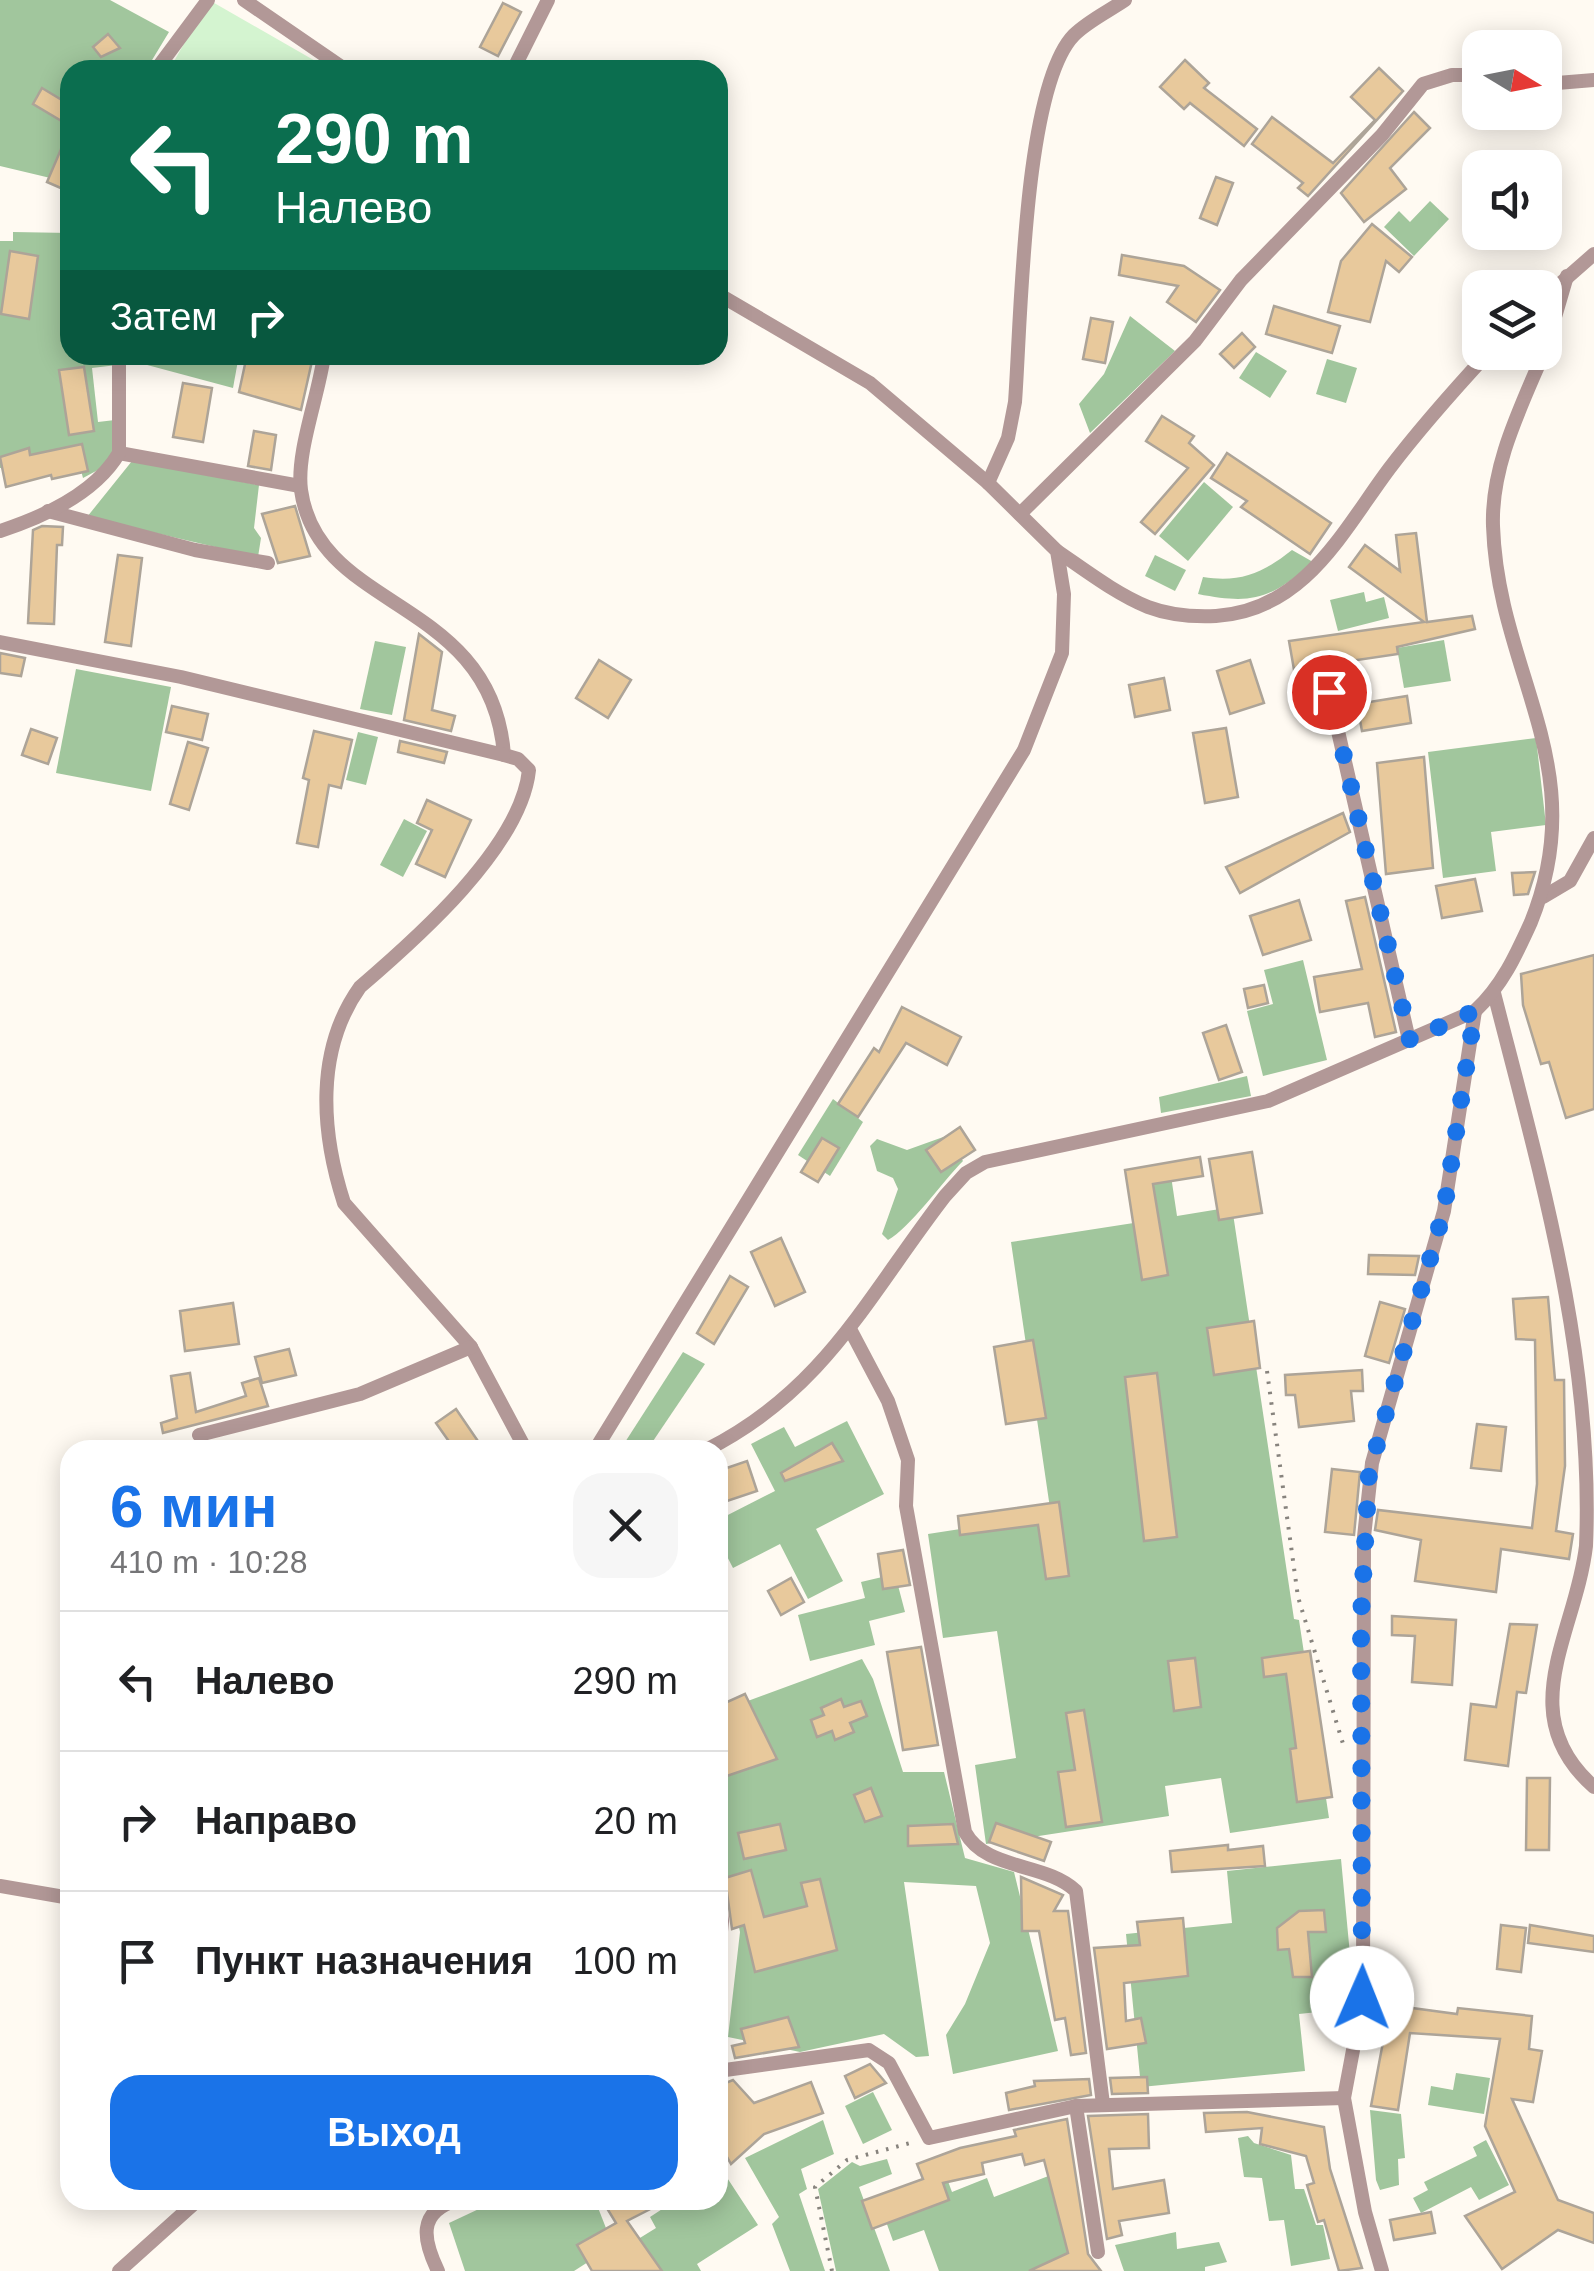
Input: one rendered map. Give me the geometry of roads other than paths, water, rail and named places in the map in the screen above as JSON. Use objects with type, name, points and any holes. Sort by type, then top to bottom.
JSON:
[{"type":"lane","points":[[163,60],[208,0]]},
{"type":"lane","points":[[244,0],[331,60]]},
{"type":"lane","points":[[519,60],[548,0]]},
{"type":"lane","points":[[988,483],[1008,438],[1014,402],[1032,182],[1046,94],[1074,34],[1125,0]]},
{"type":"lane","points":[[1020,514],[1195,341],[1241,280],[1382,135],[1423,84],[1462,75]]},
{"type":"lane","points":[[1562,83],[1594,80]]},
{"type":"lane","points":[[1562,281],[1594,254]]},
{"type":"lane","points":[[1562,293],[1567,276]]},
{"type":"lane","points":[[728,300],[870,383],[988,483],[1057,551],[1148,607],[1172,613],[1220,616],[1248,611],[1282,596],[1310,577],[1423,425],[1473,370]]},
{"type":"lane","points":[[0,532],[48,512],[104,474],[119,454],[119,365]]},
{"type":"lane","points":[[322,365],[300,486],[313,532],[327,551],[448,638],[483,680],[499,714],[504,755]]},
{"type":"lane","points":[[724,1440],[771,1413],[850,1329],[945,1196],[966,1173],[985,1162],[1268,1101],[1475,1011],[1494,993],[1543,897],[1556,840],[1554,768],[1546,724],[1510,622],[1493,523],[1509,436],[1537,370]]},
{"type":"lane","points":[[119,454],[300,486]]},
{"type":"lane","points":[[48,512],[195,550],[268,563]]},
{"type":"lane","points":[[601,1440],[1024,750],[1062,653],[1064,594],[1057,551]]},
{"type":"lane","points":[[0,642],[180,677],[504,755],[518,759],[529,770],[514,810],[458,899],[360,987],[348,1003],[334,1040],[325,1118],[344,1203],[470,1347],[521,1440]]},
{"type":"lane","points":[[1329,692],[1410,1040]]},
{"type":"lane","points":[[1543,897],[1570,881],[1594,838]]},
{"type":"lane","points":[[1494,993],[1558,1235],[1584,1373],[1590,1450],[1586,1548],[1551,1701],[1564,1754],[1594,1787]]},
{"type":"lane","points":[[1382,2271],[1365,2212],[1344,2098],[1362,1998],[1361,1616],[1369,1473],[1444,1210],[1475,1011]]},
{"type":"lane","points":[[850,1329],[888,1401],[908,1460],[906,1506],[965,1832],[983,1851],[1060,1878],[1076,1891],[1103,2104]]},
{"type":"lane","points":[[199,1434],[360,1394],[470,1347]]},
{"type":"lane","points":[[0,1886],[60,1896]]},
{"type":"lane","points":[[728,2070],[868,2050],[890,2063],[928,2138],[1076,2106],[1344,2098]]},
{"type":"lane","points":[[1076,2106],[1098,2252]]},
{"type":"lane","points":[[119,2271],[187,2210]]},
{"type":"lane","points":[[438,2210],[429,2215],[424,2232],[438,2271]]}]
